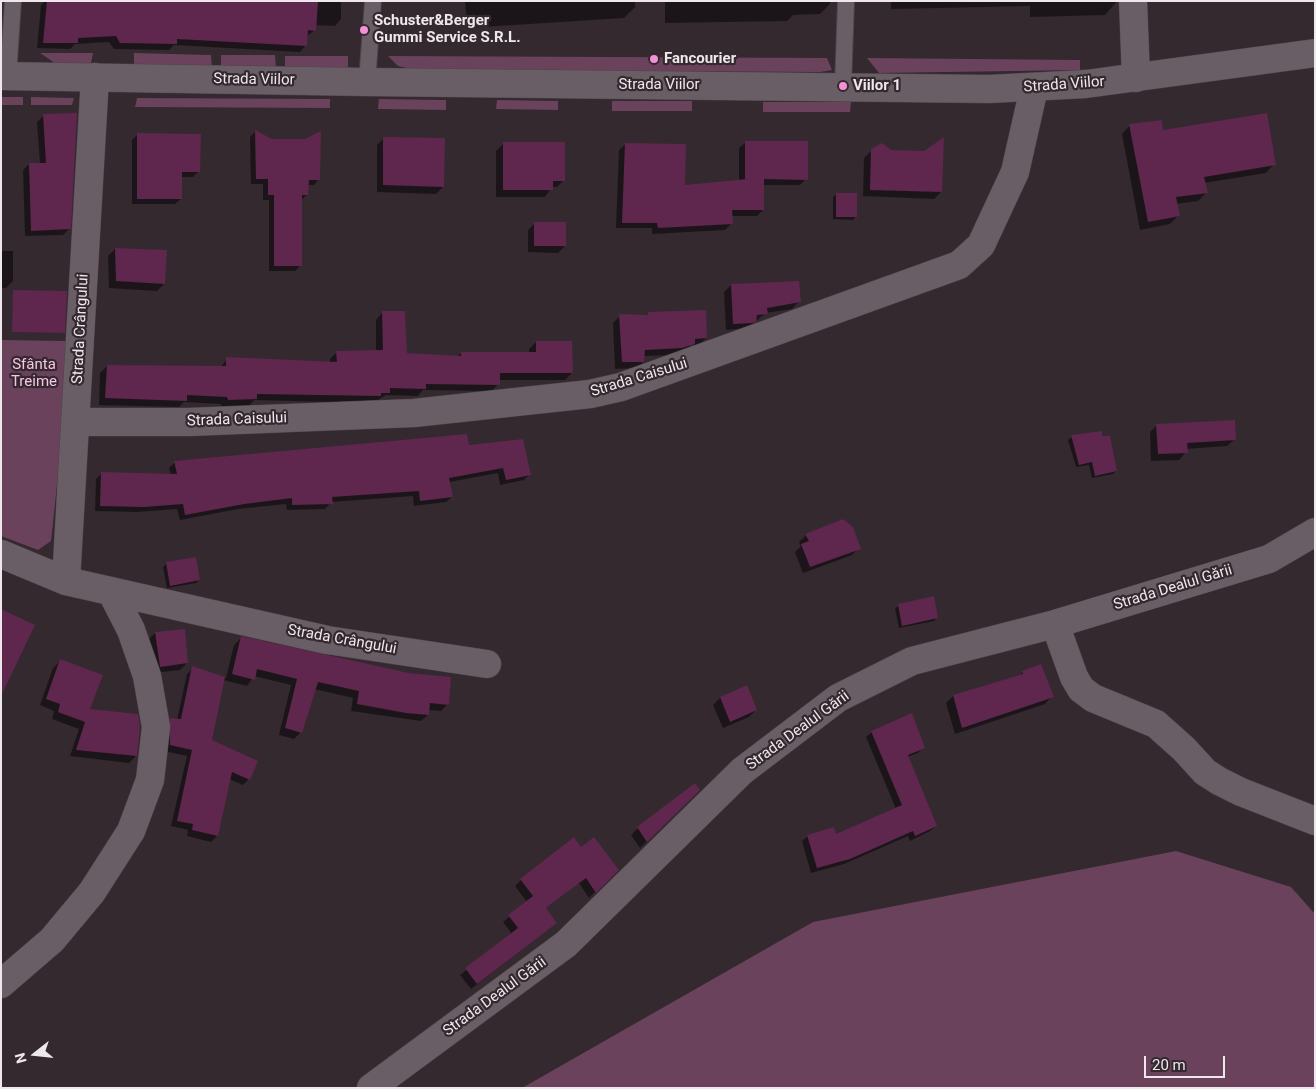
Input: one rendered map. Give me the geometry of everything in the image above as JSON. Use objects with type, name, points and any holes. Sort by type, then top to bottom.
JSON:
[{"type":"street","points":[[1133,1],[1136,78]]},
{"type":"street","name":"Strada Viilor","points":[[5,76],[367,82],[1034,88],[1136,78],[1315,53]]},
{"type":"street","name":"Strada Crângului","points":[[66,581],[95,77]]},
{"type":"street","name":"Strada Caisului","points":[[76,422],[190,422],[414,413],[590,394],[621,387],[959,265],[981,245],[1015,172],[1034,88]]},
{"type":"street","name":"Strada Dealul Gării","points":[[371,1088],[566,944],[742,771],[838,698],[912,661],[1055,624],[1270,559],[1315,532]]},
{"type":"street","name":"Strada Crângului","points":[[1,554],[66,581],[328,640],[487,664]]},
{"type":"street","points":[[1,984],[52,940],[92,892],[131,831],[150,780],[156,727],[147,676],[131,630],[111,590]]},
{"type":"street","points":[[1055,624],[1074,677],[1081,689],[1093,698],[1156,724],[1179,744],[1205,772],[1219,781],[1241,792],[1315,821]]},
{"type":"lane","points":[[5,76],[13,1]]},
{"type":"lane","points":[[367,82],[373,1]]},
{"type":"lane","points":[[843,86],[846,1]]},
{"type":"green space","points":[[40,53],[93,53],[90,68],[62,68]]},
{"type":"green space","points":[[134,53],[211,55],[212,69],[134,69]]},
{"type":"green space","points":[[221,55],[275,55],[276,68],[221,69]]},
{"type":"green space","points":[[285,56],[348,56],[348,68],[285,68]]},
{"type":"green space","points":[[388,56],[827,58],[832,70],[820,72],[416,70],[398,66]]},
{"type":"green space","points":[[867,58],[1080,60],[1080,70],[879,73]]},
{"type":"green space","points":[[1,97],[23,97],[23,105],[1,105]]},
{"type":"green space","points":[[31,97],[74,98],[72,105],[31,105]]},
{"type":"green space","points":[[137,98],[330,99],[330,108],[135,107]]},
{"type":"green space","points":[[379,99],[446,100],[446,110],[378,109]]},
{"type":"green space","points":[[497,100],[558,101],[558,110],[496,109]]},
{"type":"green space","points":[[612,101],[692,101],[692,111],[612,111]]},
{"type":"green space","points":[[763,102],[851,102],[850,112],[763,112]]},
{"type":"green space","name":"Sfânta Treime","points":[[1,340],[68,341],[64,420],[51,541],[38,550],[1,536]]},
{"type":"green space","points":[[1176,851],[1291,887],[1315,914],[1315,1088],[522,1088],[813,922]]},
{"type":"building","points":[[47,1],[318,1],[316,31],[308,30],[307,46],[177,39],[177,44],[120,43],[116,36],[78,38],[78,43],[43,43]]},
{"type":"building","points":[[77,113],[71,229],[31,231],[29,163],[46,163],[43,114]]},
{"type":"building","points":[[1267,113],[1276,165],[1204,177],[1208,193],[1176,197],[1180,216],[1148,222],[1129,124],[1162,120],[1163,130]]},
{"type":"building","points":[[255,130],[272,139],[305,139],[321,131],[320,180],[309,180],[308,195],[302,195],[302,266],[274,266],[274,195],[268,195],[268,179],[256,179]]},
{"type":"building","points":[[137,133],[201,134],[200,172],[182,172],[182,199],[137,199]]},
{"type":"building","points":[[383,137],[445,138],[444,187],[383,185]]},
{"type":"building","points":[[944,137],[942,192],[870,190],[871,149],[882,143],[891,150],[924,151]]},
{"type":"building","points":[[745,141],[808,141],[808,180],[764,179],[764,210],[732,210],[733,224],[658,228],[657,223],[622,223],[625,143],[686,144],[685,185],[747,179],[745,179]]},
{"type":"building","points":[[503,142],[565,142],[565,181],[553,181],[553,190],[503,190]]},
{"type":"building","points":[[836,193],[857,193],[857,217],[836,217]]},
{"type":"building","points":[[534,222],[566,222],[566,246],[534,246]]},
{"type":"building","points":[[115,248],[167,250],[165,284],[116,281]]},
{"type":"building","points":[[799,281],[801,302],[767,308],[768,314],[757,315],[756,322],[733,324],[731,284]]},
{"type":"building","points":[[13,290],[67,291],[65,333],[12,332]]},
{"type":"building","points":[[706,310],[707,338],[695,339],[695,344],[682,348],[645,350],[644,362],[622,362],[619,314],[648,315],[648,312]]},
{"type":"building","points":[[382,311],[405,311],[407,353],[461,356],[461,352],[536,352],[536,341],[572,341],[573,373],[500,373],[500,385],[426,384],[426,389],[390,388],[390,393],[381,393],[381,396],[257,394],[257,399],[228,400],[227,397],[187,395],[187,401],[105,398],[107,365],[226,366],[226,357],[337,362],[336,351],[383,350]]},
{"type":"building","points":[[1235,420],[1236,440],[1187,443],[1188,453],[1158,454],[1156,424]]},
{"type":"building","points":[[1102,431],[1102,436],[1110,436],[1117,471],[1095,476],[1092,462],[1079,465],[1071,435]]},
{"type":"building","points":[[467,434],[469,445],[523,439],[531,475],[506,480],[503,468],[449,478],[453,497],[420,501],[419,491],[332,497],[333,504],[292,505],[292,498],[244,504],[185,515],[183,504],[144,507],[100,506],[101,472],[177,474],[174,461]]},
{"type":"building","points":[[843,519],[853,527],[861,549],[810,567],[801,544],[809,541],[805,534]]},
{"type":"building","points":[[196,557],[200,580],[170,586],[166,562]]},
{"type":"building","points":[[934,596],[938,618],[902,626],[898,604]]},
{"type":"building","points":[[1,609],[35,625],[1,696]]},
{"type":"building","points":[[185,629],[188,663],[160,667],[155,632]]},
{"type":"building","points":[[241,636],[409,673],[451,677],[449,705],[430,703],[429,715],[406,713],[357,704],[359,691],[318,682],[302,733],[285,728],[297,679],[257,669],[255,680],[232,674]]},
{"type":"building","points":[[60,659],[103,675],[90,709],[138,714],[140,727],[137,756],[76,750],[85,722],[58,712],[60,704],[46,699]]},
{"type":"building","points":[[1041,664],[1054,697],[962,728],[953,695],[1023,674],[1022,671]]},
{"type":"building","points":[[192,666],[225,677],[212,740],[258,761],[250,780],[232,772],[218,836],[192,830],[193,824],[177,821],[192,750],[170,745],[170,718],[181,719]]},
{"type":"building","points":[[747,685],[757,710],[730,722],[720,697]]},
{"type":"building","points":[[912,713],[925,748],[908,755],[937,826],[915,836],[913,831],[850,859],[817,868],[807,835],[834,827],[836,834],[902,805],[871,731]]},
{"type":"building","points":[[695,783],[700,790],[647,842],[637,827]]},
{"type":"building","points":[[574,837],[581,847],[594,837],[619,870],[596,893],[586,878],[546,908],[557,923],[477,984],[465,968],[518,928],[508,915],[533,896],[520,879]]},
{"type":"place","name":"Schuster&Berger Gummi Service S.R.L.","points":[[364,30]]},
{"type":"place","name":"Fancourier","points":[[654,59]]},
{"type":"place","name":"Viilor 1","points":[[843,86]]}]
